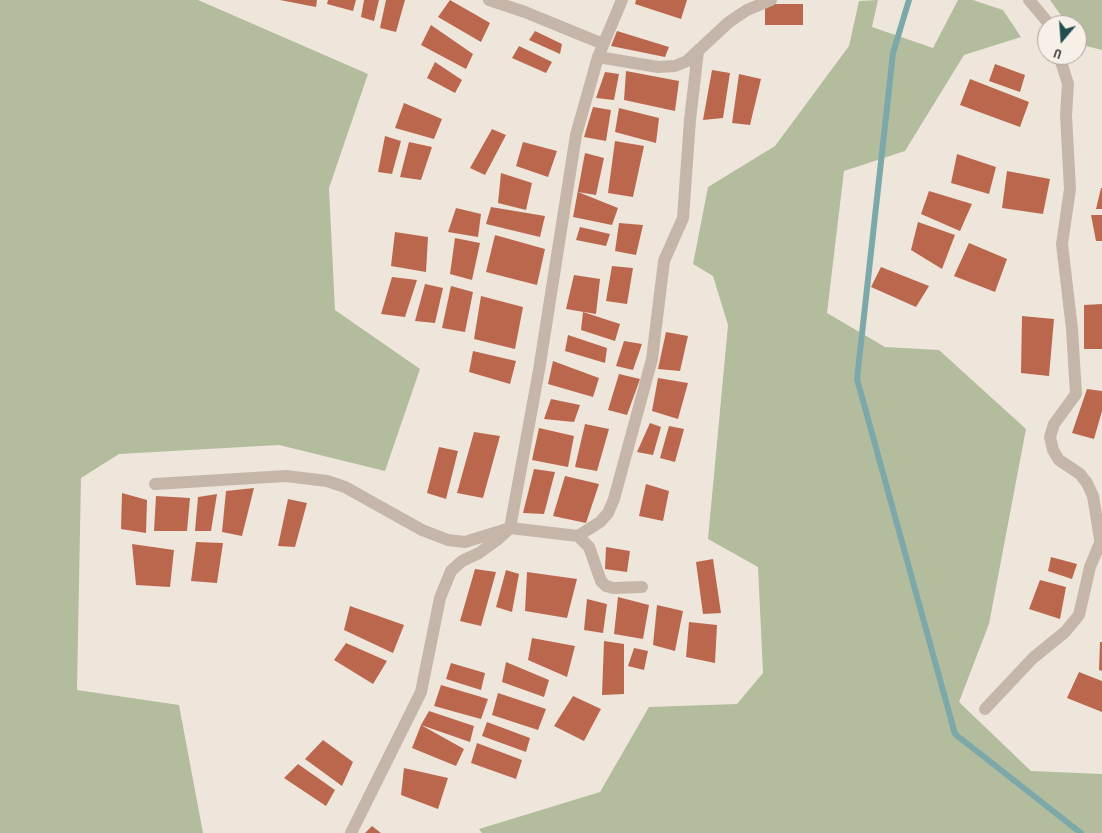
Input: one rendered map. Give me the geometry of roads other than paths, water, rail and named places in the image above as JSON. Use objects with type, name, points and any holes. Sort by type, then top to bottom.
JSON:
[{"type":"street","points":[[489,0],[525,12],[603,44]]},
{"type":"street","points":[[351,833],[422,692],[440,598],[451,571],[462,561],[479,553],[497,540],[510,528],[539,370],[576,135],[598,57],[622,0]]},
{"type":"street","points":[[598,57],[658,67],[675,66],[687,61],[729,22],[747,10],[771,0]]},
{"type":"street","points":[[1030,0],[1042,15]]},
{"type":"street","points":[[578,536],[600,522],[608,513],[614,499],[652,359],[664,261],[683,218],[690,120],[698,51]]},
{"type":"street","points":[[985,709],[1033,658],[1065,632],[1079,615],[1101,538],[1093,496],[1087,483],[1080,474],[1059,460],[1053,450],[1050,437],[1058,419],[1076,394],[1072,329],[1062,244],[1070,189],[1066,115],[1068,84],[1062,65]]},
{"type":"street","points":[[155,484],[286,476],[308,477],[344,487],[422,530],[448,540],[464,542],[510,528],[578,536],[589,547],[601,581],[606,586],[612,588],[642,588]]},
{"type":"waterway","points":[[909,0],[893,53],[857,379],[955,734],[1081,833]]}]
